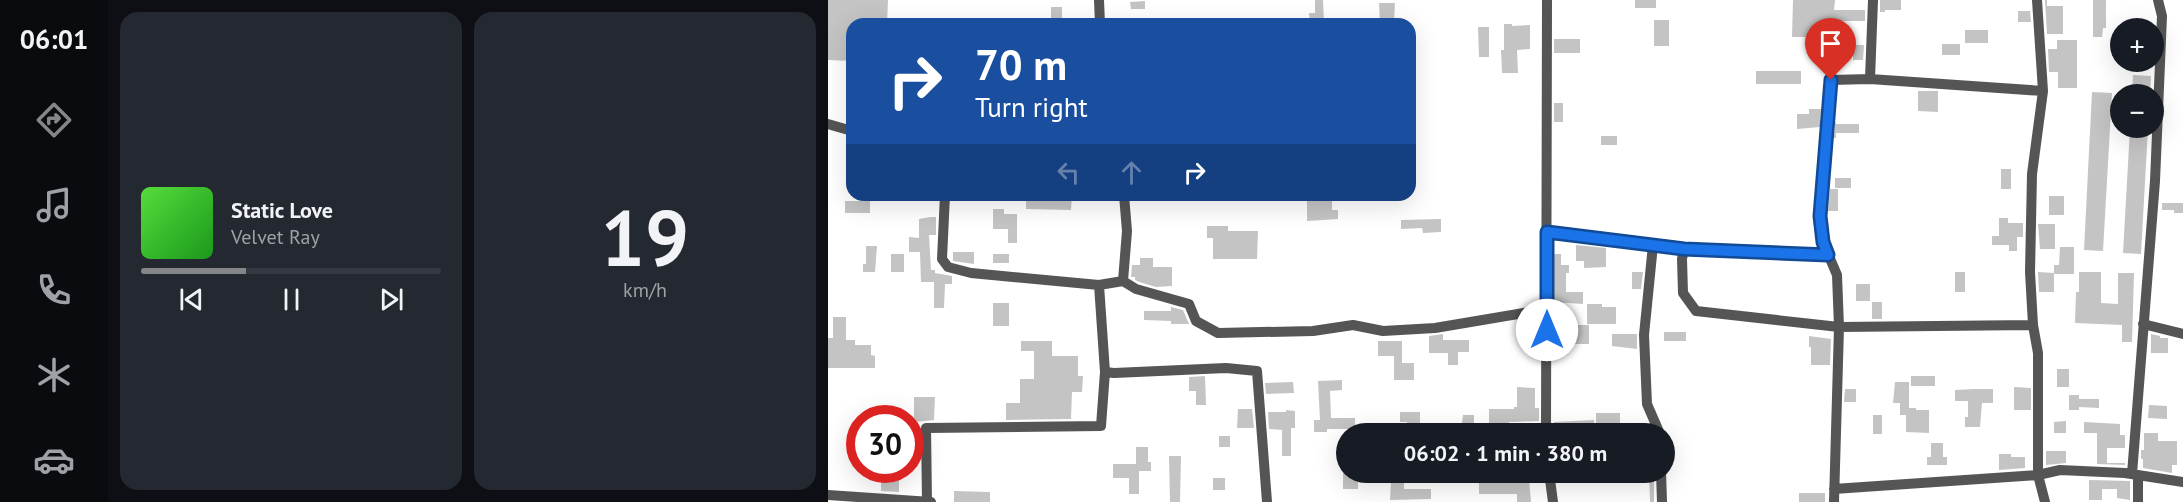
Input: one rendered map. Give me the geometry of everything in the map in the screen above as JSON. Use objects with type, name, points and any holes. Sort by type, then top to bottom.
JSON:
[{"type":"street","points":[[1099,0],[1100,18]]},
{"type":"street","points":[[1546,423],[1547,0]]},
{"type":"street","points":[[1870,79],[1873,0]]},
{"type":"street","points":[[2037,0],[2043,91],[2032,174],[2030,272],[2033,325],[2038,353],[2038,475],[2045,502]]},
{"type":"street","points":[[2138,502],[2135,474],[2143,324],[2156,157],[2162,16],[2158,0]]},
{"type":"street","points":[[1834,502],[1839,327],[1837,275],[1823,242],[1820,216],[1831,80],[1870,79],[2043,91]]},
{"type":"street","points":[[828,124],[846,129]]},
{"type":"street","points":[[945,201],[942,258],[948,267],[971,273],[1099,285],[1123,281],[1136,289],[1189,304],[1197,321],[1218,333],[1312,331],[1353,326],[1383,331],[1435,328],[1547,309]]},
{"type":"street","points":[[1123,281],[1127,231],[1124,201]]},
{"type":"street","points":[[1547,232],[1684,249],[1828,255]]},
{"type":"street","points":[[1653,245],[1644,335],[1647,404],[1655,423]]},
{"type":"street","points":[[1684,249],[1683,293],[1695,311],[1839,327],[2033,325]]},
{"type":"street","points":[[927,502],[926,428],[1101,426],[1105,372],[1099,285]]},
{"type":"street","points":[[2143,324],[2183,334]]},
{"type":"street","points":[[1105,372],[1226,368],[1257,371],[1267,502]]},
{"type":"street","points":[[1834,489],[2038,475],[2060,470],[2135,474],[2183,482]]},
{"type":"street","points":[[1550,483],[1553,502]]},
{"type":"street","points":[[1661,483],[1662,502]]},
{"type":"street","points":[[828,495],[932,502]]},
{"type":"building","points":[[828,0],[888,0],[887,18],[846,18],[846,61],[828,60]]},
{"type":"building","points":[[1315,0],[1323,0],[1324,18],[1310,18],[1309,13],[1315,13]]},
{"type":"building","points":[[1635,0],[1656,0],[1656,8],[1635,8]]},
{"type":"building","points":[[1793,0],[1835,0],[1834,10],[1865,10],[1865,21],[1833,21],[1833,37],[1792,37]]},
{"type":"building","points":[[1880,0],[1901,0],[1901,10],[1880,12]]},
{"type":"building","points":[[2045,0],[2047,0],[2047,6],[2063,6],[2063,34],[2047,34]]},
{"type":"building","points":[[2093,0],[2106,0],[2106,28],[2103,28],[2102,37],[2093,37]]},
{"type":"building","points":[[1145,1],[1145,9],[1131,9],[1130,2]]},
{"type":"building","points":[[1379,3],[1395,3],[1394,18],[1380,18]]},
{"type":"building","points":[[1051,7],[1062,7],[1062,18],[1051,18]]},
{"type":"building","points":[[2018,11],[2030,11],[2031,22],[2018,22]]},
{"type":"building","points":[[1654,20],[1669,20],[1669,46],[1654,46]]},
{"type":"building","points":[[1504,24],[1530,25],[1530,49],[1517,50],[1518,73],[1502,73],[1501,50],[1504,50]]},
{"type":"building","points":[[1478,27],[1489,27],[1489,57],[1479,57]]},
{"type":"building","points":[[1965,30],[1988,30],[1988,43],[1965,43]]},
{"type":"building","points":[[1554,39],[1580,39],[1580,53],[1554,53]]},
{"type":"building","points":[[1838,40],[1852,40],[1852,49],[1838,49]]},
{"type":"building","points":[[2057,40],[2077,40],[2077,88],[2058,88],[2058,72],[2049,72],[2048,49],[2057,49]]},
{"type":"building","points":[[1942,44],[1960,44],[1960,55],[1942,55]]},
{"type":"building","points":[[1853,45],[1864,45],[1863,60],[1853,60]]},
{"type":"building","points":[[1756,71],[1801,71],[1801,84],[1756,84]]},
{"type":"building","points":[[2133,75],[2151,76],[2151,84],[2133,84]]},
{"type":"building","points":[[1918,91],[1938,91],[1938,112],[1918,111]]},
{"type":"building","points":[[2092,92],[2110,93],[2103,251],[2084,250]]},
{"type":"building","points":[[1554,103],[1563,103],[1563,122],[1554,122]]},
{"type":"building","points":[[1809,109],[1821,109],[1820,127],[1797,129],[1797,114],[1809,114]]},
{"type":"building","points":[[1835,121],[1836,124],[1859,124],[1859,133],[1836,133],[1836,138],[1834,138]]},
{"type":"building","points":[[1601,136],[1617,136],[1617,145],[1601,145]]},
{"type":"building","points":[[2129,138],[2147,138],[2141,254],[2123,253]]},
{"type":"building","points":[[2001,169],[2011,169],[2011,189],[2001,189]]},
{"type":"building","points":[[1835,178],[1851,178],[1851,188],[1835,188]]},
{"type":"building","points":[[1830,189],[1838,189],[1838,211],[1828,211]]},
{"type":"building","points":[[2049,196],[2064,196],[2064,215],[2049,215]]},
{"type":"building","points":[[845,201],[870,201],[870,213],[845,213]]},
{"type":"building","points":[[1026,201],[1072,201],[1071,210],[1026,209]]},
{"type":"building","points":[[1307,201],[1332,201],[1332,210],[1338,210],[1338,219],[1307,221]]},
{"type":"building","points":[[2162,203],[2183,203],[2183,213],[2162,210]]},
{"type":"building","points":[[993,209],[1004,209],[1004,214],[1017,214],[1017,243],[1008,243],[1008,229],[993,229]]},
{"type":"building","points":[[936,217],[936,235],[929,235],[931,270],[952,276],[952,284],[945,284],[944,308],[934,308],[934,282],[921,282],[920,252],[909,252],[909,237],[919,238],[919,219]]},
{"type":"building","points":[[1999,218],[2008,218],[2008,223],[2023,223],[2023,237],[2017,237],[2017,251],[2009,251],[2009,245],[1992,245],[1992,236],[1999,236]]},
{"type":"building","points":[[1441,219],[1441,232],[1423,233],[1422,228],[1401,229],[1401,220]]},
{"type":"building","points":[[2038,224],[2055,224],[2055,249],[2040,249]]},
{"type":"building","points":[[1207,226],[1228,226],[1228,231],[1258,231],[1257,259],[1213,259],[1213,238],[1207,238]]},
{"type":"building","points":[[1576,245],[1606,248],[1606,267],[1584,268],[1584,261],[1576,261]]},
{"type":"building","points":[[866,246],[877,246],[875,272],[863,272],[863,264],[866,264]]},
{"type":"building","points":[[2060,247],[2074,247],[2074,274],[2054,274],[2054,292],[2039,292],[2038,272],[2054,273],[2054,265],[2059,265]]},
{"type":"building","points":[[953,252],[974,252],[974,264],[953,261]]},
{"type":"building","points":[[891,254],[904,254],[904,272],[891,272]]},
{"type":"building","points":[[993,254],[1009,254],[1009,263],[993,263]]},
{"type":"building","points":[[1554,254],[1561,254],[1561,265],[1569,265],[1569,273],[1566,273],[1566,292],[1583,292],[1583,304],[1554,302]]},
{"type":"building","points":[[1140,258],[1153,258],[1153,267],[1172,267],[1172,286],[1156,287],[1131,277],[1132,265],[1140,265]]},
{"type":"building","points":[[1632,272],[1643,272],[1641,289],[1632,289]]},
{"type":"building","points":[[1955,272],[1965,272],[1965,292],[1955,292]]},
{"type":"building","points":[[2079,272],[2101,272],[2101,303],[2118,304],[2118,273],[2134,273],[2132,342],[2122,342],[2122,325],[2075,323]]},
{"type":"building","points":[[1856,284],[1870,284],[1870,301],[1856,301]]},
{"type":"building","points":[[1872,302],[1882,302],[1882,319],[1872,319]]},
{"type":"building","points":[[993,303],[1009,303],[1009,326],[993,326]]},
{"type":"building","points":[[1587,304],[1616,307],[1616,324],[1587,324]]},
{"type":"building","points":[[1171,307],[1183,310],[1189,324],[1144,320],[1144,311],[1171,311]]},
{"type":"building","points":[[833,317],[846,317],[846,340],[855,340],[855,345],[871,345],[871,355],[875,356],[875,368],[828,368],[828,338],[833,338]]},
{"type":"building","points":[[1563,325],[1589,325],[1589,344],[1563,344]]},
{"type":"building","points":[[1664,332],[1686,332],[1686,341],[1664,341]]},
{"type":"building","points":[[1443,334],[1443,340],[1469,340],[1469,352],[1458,352],[1458,365],[1448,365],[1448,353],[1429,353],[1429,336]]},
{"type":"building","points":[[1612,334],[1637,334],[1637,349],[1612,346]]},
{"type":"building","points":[[2151,334],[2160,336],[2160,338],[2168,338],[2168,353],[2151,353]]},
{"type":"building","points":[[1809,336],[1831,339],[1830,365],[1811,365]]},
{"type":"building","points":[[1021,341],[1052,341],[1052,356],[1078,356],[1078,376],[1083,376],[1082,392],[1072,392],[1071,419],[1006,420],[1006,403],[1020,403],[1020,379],[1034,379],[1034,351],[1021,351]]},
{"type":"building","points":[[1378,341],[1402,341],[1402,363],[1414,363],[1414,380],[1394,380],[1394,356],[1378,356]]},
{"type":"building","points":[[2057,369],[2069,369],[2069,387],[2057,387]]},
{"type":"building","points":[[1205,376],[1206,405],[1196,405],[1196,391],[1189,391],[1189,377]]},
{"type":"building","points":[[1911,376],[1935,376],[1935,386],[1911,386]]},
{"type":"building","points":[[1342,380],[1342,390],[1330,391],[1331,418],[1355,418],[1355,423],[1336,423],[1336,429],[1314,432],[1314,420],[1320,420],[1318,381]]},
{"type":"building","points":[[1293,382],[1294,393],[1266,394],[1265,383]]},
{"type":"building","points":[[1895,382],[1909,382],[1909,408],[1929,410],[1929,433],[1906,432],[1906,415],[1900,415],[1900,403],[1893,403]]},
{"type":"building","points":[[1517,387],[1535,388],[1535,408],[1539,408],[1539,421],[1489,423],[1489,409],[1517,407]]},
{"type":"building","points":[[2014,387],[2031,388],[2031,410],[2014,410]]},
{"type":"building","points":[[1845,389],[1856,389],[1856,402],[1844,402]]},
{"type":"building","points":[[1993,389],[1993,403],[1982,403],[1980,427],[1965,427],[1965,417],[1968,417],[1968,401],[1955,401],[1955,390]]},
{"type":"building","points":[[2069,395],[2079,395],[2079,399],[2099,399],[2099,408],[2079,407],[2079,410],[2069,410]]},
{"type":"building","points":[[914,397],[935,397],[934,420],[924,421],[924,405],[914,405]]},
{"type":"building","points":[[2149,405],[2167,406],[2167,419],[2148,418]]},
{"type":"building","points":[[1238,409],[1252,409],[1254,428],[1237,428]]},
{"type":"building","points":[[1286,410],[1295,411],[1295,428],[1291,428],[1291,456],[1282,456],[1282,430],[1269,429],[1268,412],[1286,412]]},
{"type":"building","points":[[1400,412],[1420,412],[1420,423],[1400,422]]},
{"type":"building","points":[[1596,413],[1620,413],[1620,423],[1596,423]]},
{"type":"building","points":[[1463,415],[1474,415],[1474,423],[1462,423]]},
{"type":"building","points":[[1873,415],[1882,415],[1882,434],[1873,434]]},
{"type":"building","points":[[1594,420],[1594,423],[1554,422]]},
{"type":"building","points":[[2066,421],[2066,433],[2054,433],[2054,422]]},
{"type":"building","points":[[2084,422],[2120,424],[2120,435],[2125,435],[2125,448],[2107,448],[2107,463],[2125,463],[2125,465],[2097,464],[2097,433],[2084,433]]},
{"type":"building","points":[[2144,433],[2158,433],[2158,441],[2177,441],[2177,465],[2172,465],[2172,473],[2143,468],[2141,450],[2144,450]]},
{"type":"building","points":[[1219,436],[1230,436],[1230,447],[1219,447]]},
{"type":"building","points":[[1931,443],[1943,443],[1943,457],[1947,457],[1947,465],[1927,465],[1927,457],[1931,457]]},
{"type":"building","points":[[1136,447],[1148,447],[1148,462],[1151,462],[1151,471],[1139,471],[1139,494],[1129,494],[1129,478],[1113,478],[1113,464],[1136,464]]},
{"type":"building","points":[[2046,451],[2066,451],[2066,463],[2046,465]]},
{"type":"building","points":[[1999,454],[2025,457],[2025,468],[1999,470]]},
{"type":"building","points":[[1169,456],[1181,456],[1180,502],[1170,502]]},
{"type":"building","points":[[1213,478],[1225,478],[1225,490],[1213,490]]},
{"type":"building","points":[[2089,480],[2130,481],[2130,500],[2117,498],[2117,489],[2102,489],[2102,500],[2089,500]]},
{"type":"building","points":[[881,483],[899,483],[899,492],[881,491]]},
{"type":"building","points":[[1343,483],[1358,483],[1358,489],[1343,489]]},
{"type":"building","points":[[1391,483],[1404,483],[1404,489],[1431,489],[1431,499],[1390,500]]},
{"type":"building","points":[[1479,483],[1529,483],[1531,502],[1517,502],[1517,494],[1479,494]]},
{"type":"building","points":[[1649,483],[1654,483],[1654,502],[1650,502]]},
{"type":"building","points":[[954,491],[990,492],[990,502],[954,502]]},
{"type":"building","points":[[1799,493],[1825,493],[1825,502],[1799,502]]},
{"type":"route","points":[[1547,330],[1547,232],[1684,249],[1828,255],[1823,242],[1820,216],[1831,80]]}]
